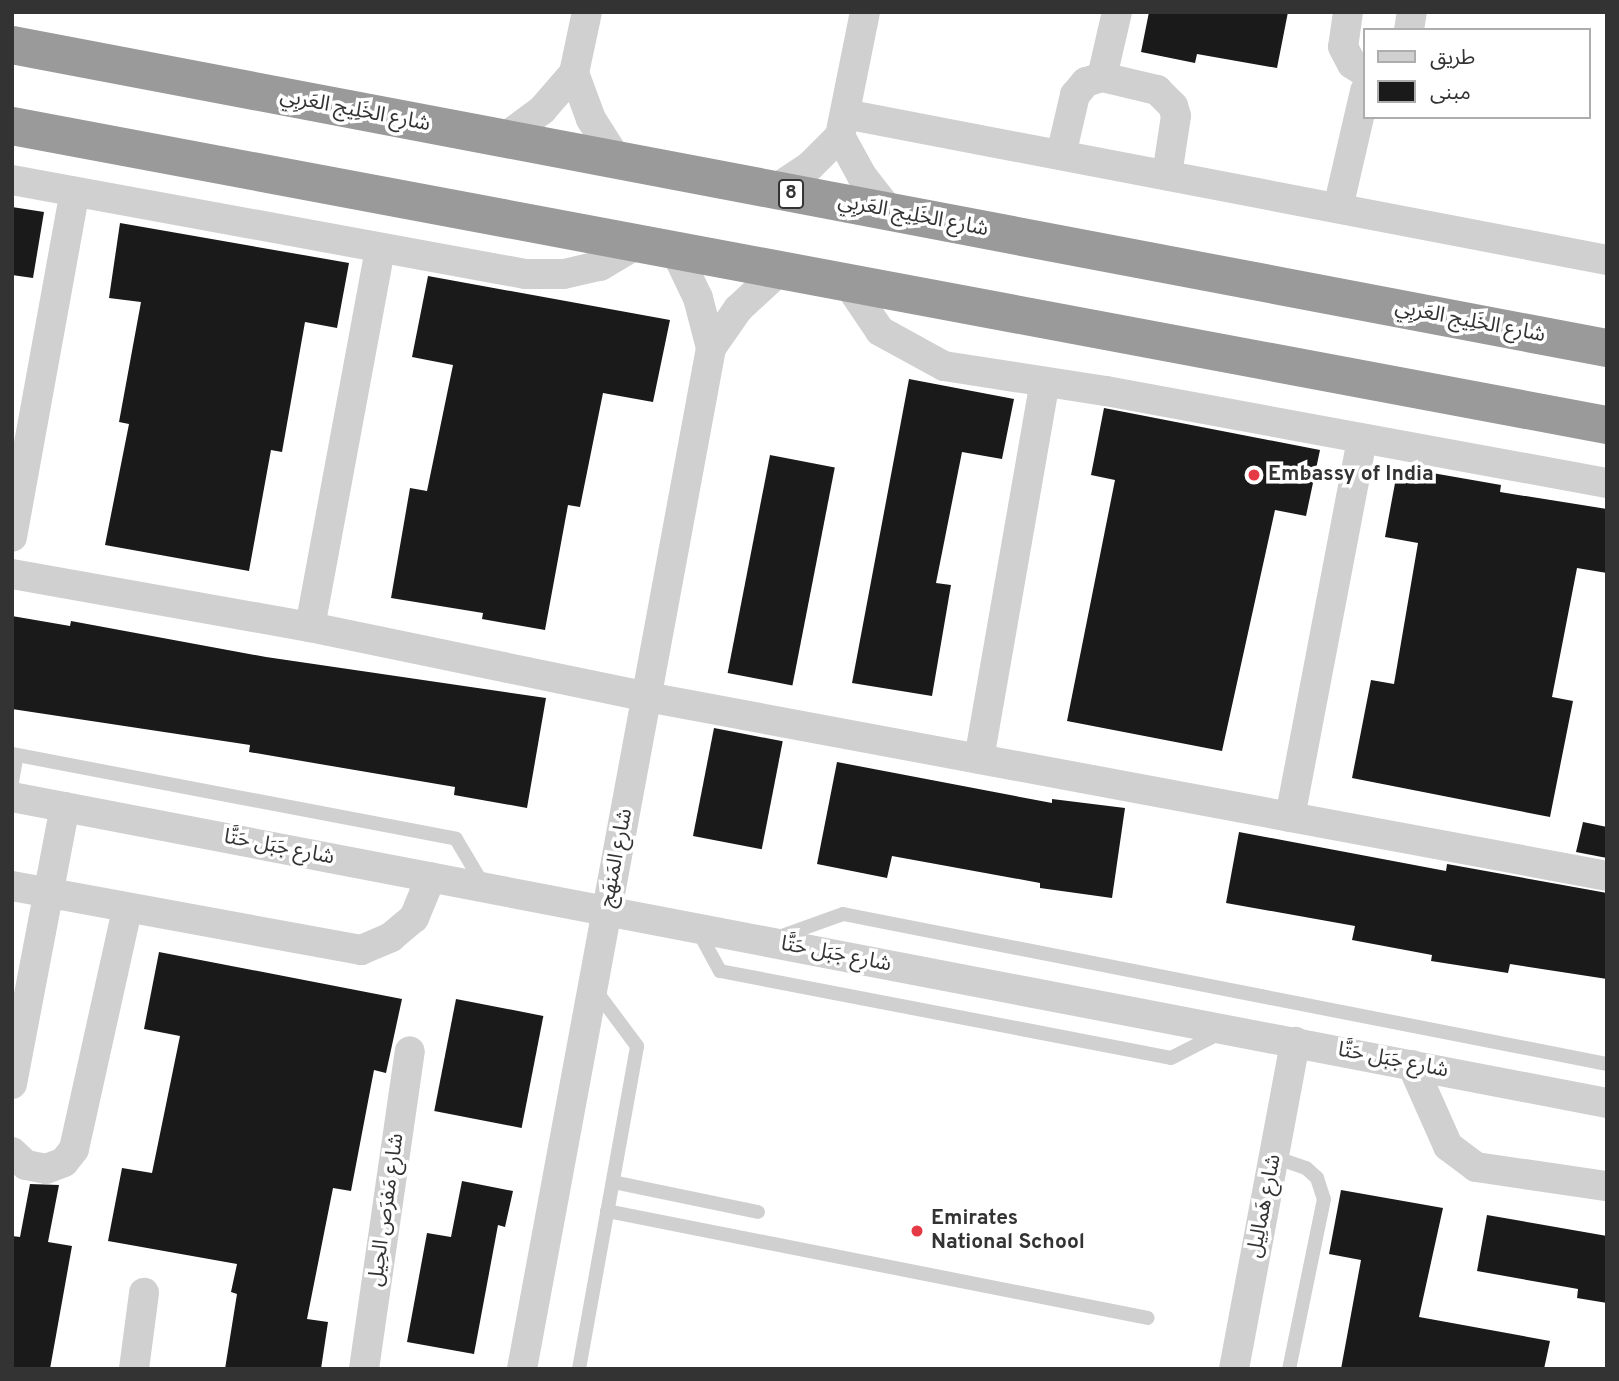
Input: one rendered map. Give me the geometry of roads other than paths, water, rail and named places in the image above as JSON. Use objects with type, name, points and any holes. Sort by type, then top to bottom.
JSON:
[{"type":"highway","name":"شارع الخَلِيج العَربِي","points":[[12,45],[1607,348]]},
{"type":"highway","points":[[12,125],[1607,425]]},
{"type":"street","points":[[503,139],[542,110],[574,73],[586,12]]},
{"type":"street","points":[[774,190],[810,166],[842,125],[865,12]]},
{"type":"street","points":[[1102,77],[1117,12]]},
{"type":"street","points":[[1348,12],[1343,47],[1352,64],[1364,71]]},
{"type":"street","points":[[574,73],[591,119],[617,160]]},
{"type":"street","points":[[1061,155],[1075,95],[1086,82],[1102,77],[1157,90],[1173,106],[1176,116],[1167,175]]},
{"type":"street","points":[[1338,208],[1364,95]]},
{"type":"street","points":[[842,125],[1061,155],[1607,260]]},
{"type":"street","points":[[842,125],[862,176],[890,212]]},
{"type":"street","points":[[12,180],[525,274],[564,274],[600,266],[657,247]]},
{"type":"street","points":[[12,537],[75,192]]},
{"type":"street","name":"شارع المَنهَج","points":[[657,247],[698,298],[711,348]]},
{"type":"street","points":[[310,627],[380,248]]},
{"type":"street","name":"شارع المَنهَج","points":[[522,1369],[711,348],[738,309],[779,270]]},
{"type":"street","points":[[847,282],[880,331],[903,348],[944,366],[1607,483]]},
{"type":"street","points":[[979,759],[1045,382]]},
{"type":"street","points":[[1290,817],[1362,439]]},
{"type":"street","points":[[12,574],[310,627],[647,697],[1607,876]]},
{"type":"street","name":"شارع جَبَل حَتَّا","points":[[12,797],[1607,1102]]},
{"type":"street","points":[[12,1084],[51,894],[65,807]]},
{"type":"street","points":[[12,886],[361,950],[391,937],[414,918],[431,877]]},
{"type":"street","points":[[12,1152],[26,1165],[46,1169],[64,1162],[74,1149],[127,909]]},
{"type":"street","name":"شارع هَمالِيل","points":[[1234,1369],[1295,1042]]},
{"type":"street","name":"شارع مَفرَص الحِيل","points":[[364,1369],[410,1051]]},
{"type":"street","points":[[1412,1065],[1448,1146],[1476,1167],[1607,1186]]},
{"type":"street","points":[[134,1369],[144,1293]]},
{"type":"lane","points":[[12,782],[15,754],[456,839],[485,887]]},
{"type":"lane","points":[[766,941],[843,914],[1607,1064]]},
{"type":"lane","points":[[696,928],[720,971],[1171,1058],[1227,1030]]},
{"type":"lane","points":[[579,1369],[637,1046],[593,987]]},
{"type":"lane","points":[[1274,1157],[1306,1168],[1317,1178],[1324,1199],[1289,1369]]},
{"type":"lane","points":[[613,1182],[758,1212]]},
{"type":"lane","points":[[607,1211],[1148,1318]]},
{"type":"place","name":"Embassy of India","points":[[1254,475]]},
{"type":"place","name":"Emirates National School","points":[[917,1231]]}]
